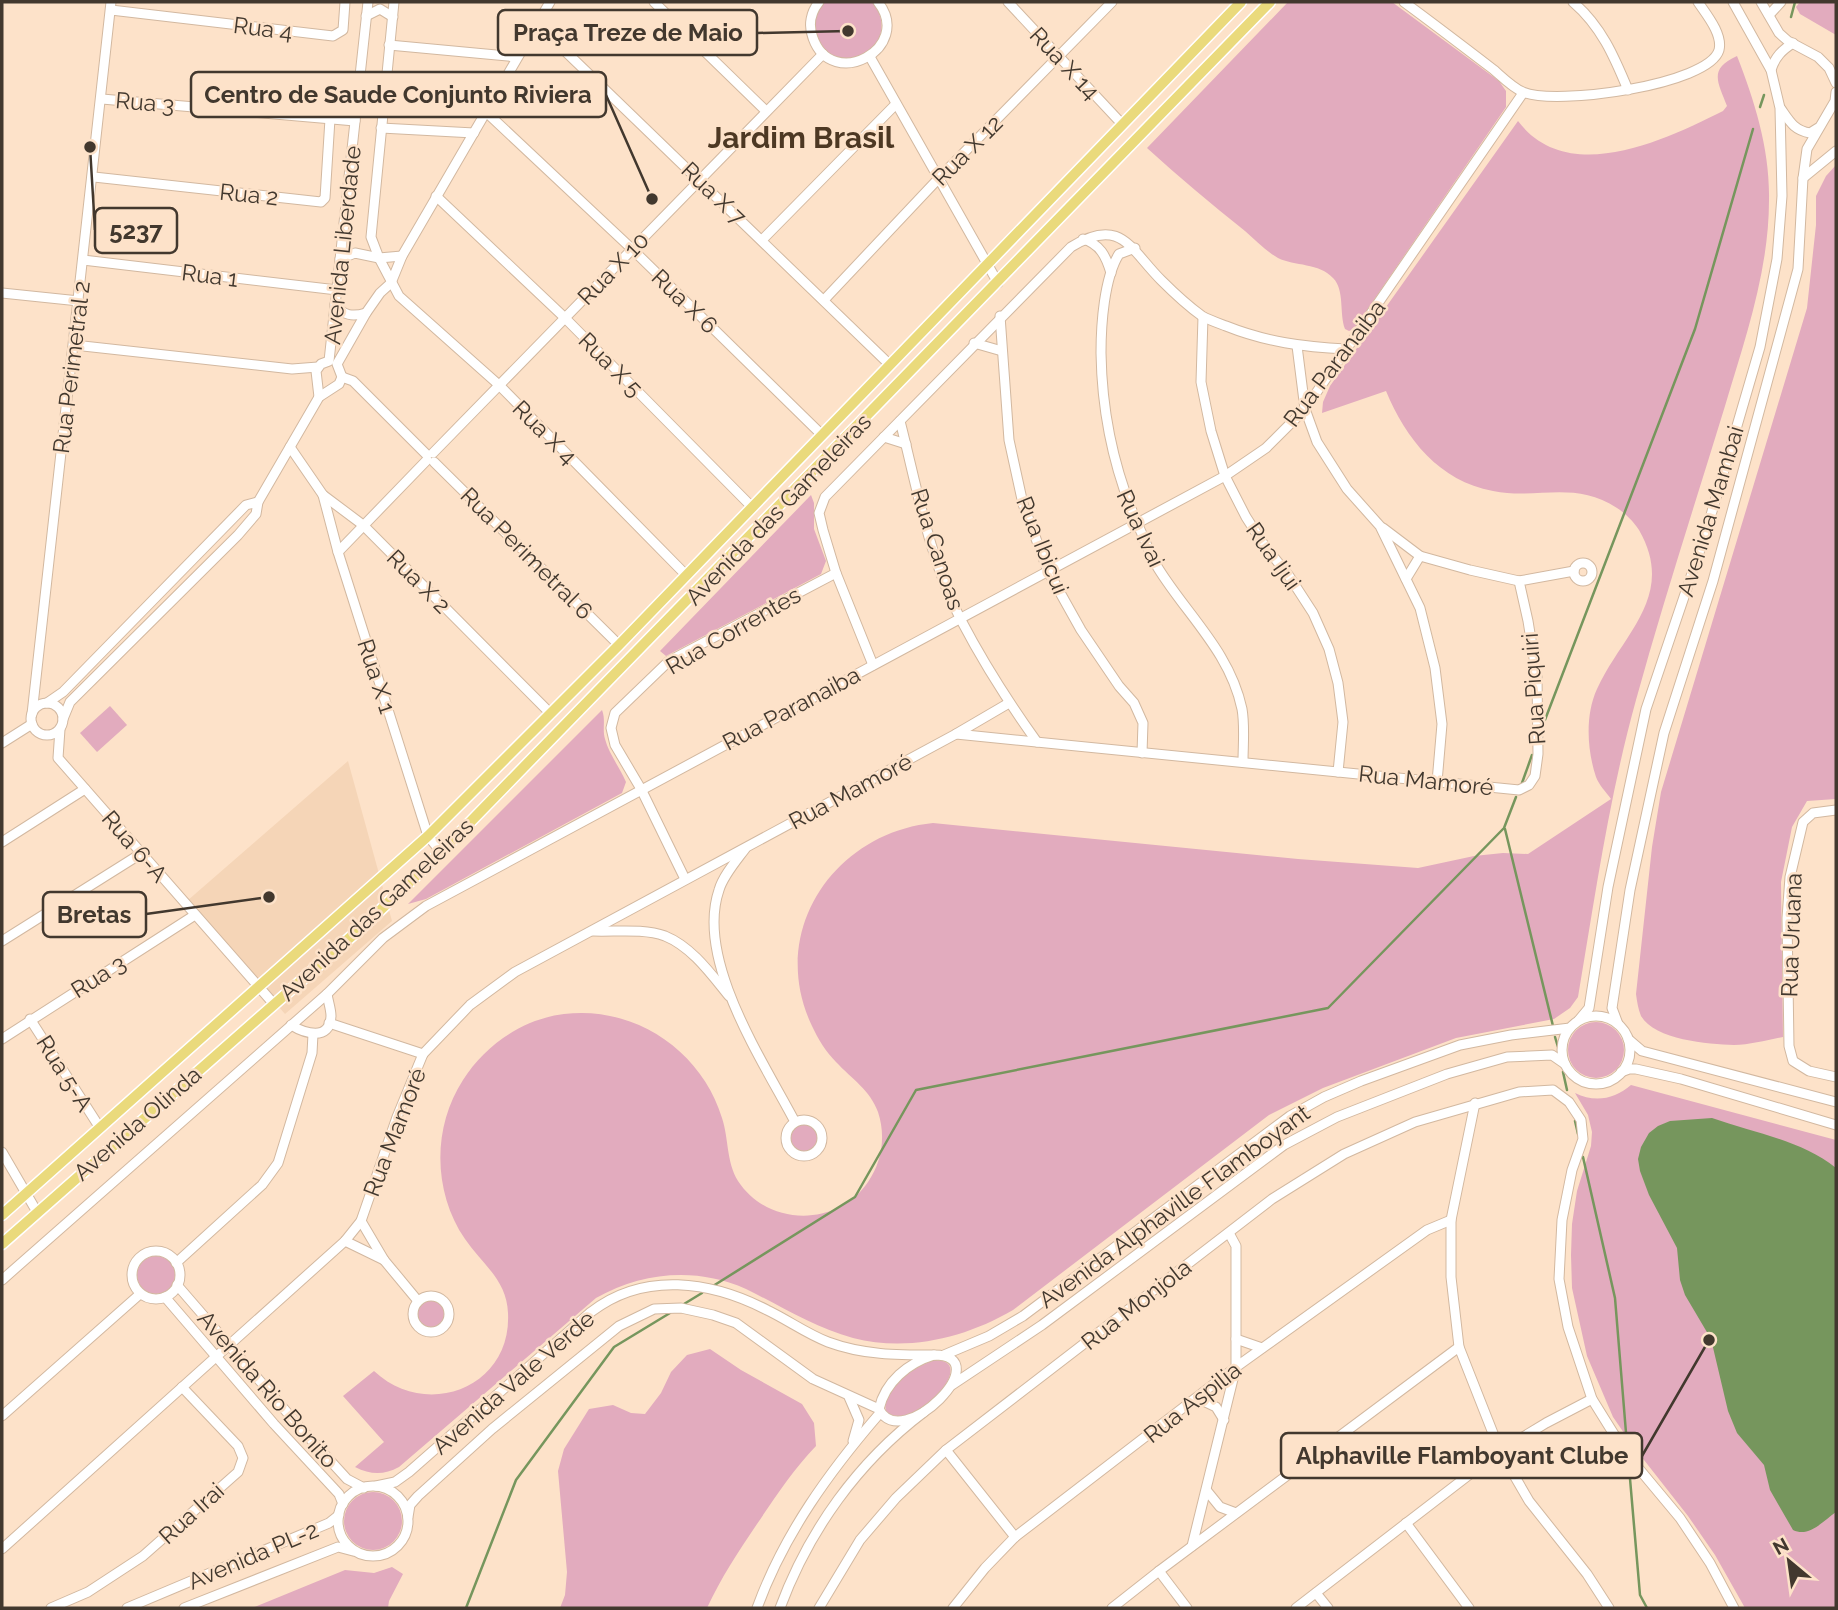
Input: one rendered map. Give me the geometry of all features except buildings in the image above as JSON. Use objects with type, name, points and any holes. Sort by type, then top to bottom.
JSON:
[{"type":"main road","name":"Avenida das Gameleiras","points":[[259,987],[428,836],[551,714],[1241,2]]},
{"type":"main road","name":"Avenida das Gameleiras","points":[[273,1003],[370,920],[441,852],[1270,2]]},
{"type":"main road","points":[[683,606],[693,586],[685,574]]},
{"type":"main road","name":"Avenida Olinda","points":[[2,1215],[259,987]]},
{"type":"main road","name":"Avenida Olinda","points":[[2,1244],[273,1003]]},
{"type":"street","name":"Rua 4","points":[[111,6],[333,36],[343,30],[345,2]]},
{"type":"street","name":"Avenida Liberdade","points":[[318,397],[318,368],[329,361],[368,2]]},
{"type":"street","name":"Avenida Liberdade","points":[[391,283],[371,237],[394,2]]},
{"type":"street","points":[[342,377],[337,364],[380,292],[391,283],[402,256],[550,2]]},
{"type":"street","points":[[654,2],[766,111]]},
{"type":"street","points":[[819,2],[810,20],[815,44],[823,54],[846,63],[870,57],[878,49],[887,29],[886,18],[878,2]]},
{"type":"street","name":"Rua X 14","points":[[1008,2],[1122,124]]},
{"type":"street","name":"Rua X 12","points":[[824,300],[1112,2]]},
{"type":"street","points":[[1404,2],[1523,93],[1561,97],[1628,90],[1678,78],[1713,61],[1720,47],[1716,30],[1698,2]]},
{"type":"street","points":[[1573,2],[1598,28],[1611,49],[1628,90]]},
{"type":"street","name":"Avenida Mambai","points":[[1579,1020],[1589,1008],[1608,887],[1646,709],[1706,532],[1760,347],[1777,259],[1781,209],[1780,108],[1771,70],[1733,2]]},
{"type":"street","points":[[1761,2],[1779,33],[1832,66],[1836,83]]},
{"type":"street","points":[[1769,15],[1781,2]]},
{"type":"street","name":"Rua Perimetral 2","points":[[32,719],[35,672],[94,177],[111,6]]},
{"type":"street","points":[[366,16],[380,9],[393,18]]},
{"type":"street","name":"Rua X 7","points":[[537,24],[889,364]]},
{"type":"street","points":[[1771,70],[1774,60],[1782,50],[1793,43]]},
{"type":"street","points":[[389,45],[517,57]]},
{"type":"street","name":"Rua X 10","points":[[338,552],[823,54]]},
{"type":"street","points":[[870,57],[998,283]]},
{"type":"street","name":"Avenida Mambai","points":[[1618,1024],[1612,1008],[1630,890],[1664,733],[1713,581],[1798,269],[1807,149],[1835,101],[1836,92]]},
{"type":"street","name":"Rua Paranaiba","points":[[2,1280],[327,994],[383,938],[426,906],[1224,476],[1266,448],[1305,409],[1523,93]]},
{"type":"street","name":"Rua 3","points":[[102,99],[355,121]]},
{"type":"street","points":[[762,240],[896,104]]},
{"type":"street","points":[[1780,108],[1799,131],[1810,133],[1822,126]]},
{"type":"street","name":"Rua X 6","points":[[486,112],[632,248],[821,434]]},
{"type":"street","name":"Rua 2","points":[[94,177],[321,202],[325,198],[330,119]]},
{"type":"street","points":[[381,128],[474,133]]},
{"type":"street","points":[[1803,178],[1836,151]]},
{"type":"street","name":"Rua X 5","points":[[436,196],[564,317],[751,506]]},
{"type":"street","points":[[873,665],[836,573],[819,513],[825,497],[1000,316],[1071,247],[1095,235],[1122,238],[1135,248],[1161,280],[1203,317],[1252,336],[1297,346],[1346,349]]},
{"type":"street","points":[[1083,239],[1101,249],[1111,273]]},
{"type":"street","points":[[1111,273],[1119,254],[1135,248]]},
{"type":"street","points":[[340,259],[355,253],[379,258],[402,256]]},
{"type":"street","name":"Rua 1","points":[[83,260],[337,290]]},
{"type":"street","name":"Rua Ivai","points":[[1111,273],[1101,332],[1106,423],[1120,480],[1157,566],[1214,643],[1231,674],[1242,711],[1243,762]]},
{"type":"street","name":"Rua X 4","points":[[391,283],[399,296],[499,384],[685,574]]},
{"type":"street","name":"Rua X 4","points":[[380,292],[399,296]]},
{"type":"street","points":[[2,293],[79,301]]},
{"type":"street","points":[[335,304],[345,314],[353,316],[366,313]]},
{"type":"street","name":"Rua Ibicui","points":[[1000,316],[1012,453],[1023,504],[1048,570],[1081,630],[1119,686],[1134,703],[1143,723],[1142,752]]},
{"type":"street","name":"Rua Ijui","points":[[1203,317],[1202,382],[1211,431],[1224,476],[1264,545],[1289,576],[1313,613],[1329,649],[1338,683],[1343,722],[1338,772]]},
{"type":"street","points":[[1202,340],[1221,324]]},
{"type":"street","points":[[975,343],[1002,351]]},
{"type":"street","points":[[74,345],[292,369],[318,368]]},
{"type":"street","points":[[1297,346],[1305,409],[1317,442],[1341,480],[1380,526],[1420,556],[1518,581],[1574,571]]},
{"type":"street","points":[[292,369],[316,380],[323,387],[331,388]]},
{"type":"street","name":"Avenida Liberdade","points":[[63,719],[70,702],[256,514],[258,502],[318,397],[338,384],[342,377]]},
{"type":"street","name":"Rua Perimetral 6","points":[[342,377],[354,381],[619,645]]},
{"type":"street","name":"Rua Canoas","points":[[900,421],[933,550],[960,618],[1009,703],[1037,742]]},
{"type":"street","points":[[884,437],[906,444]]},
{"type":"street","name":"Rua X 2","points":[[290,447],[323,495],[363,525],[551,714]]},
{"type":"street","name":"Rua X 1","points":[[323,495],[338,552],[428,836],[441,852]]},
{"type":"street","name":"Avenida Liberdade","points":[[47,703],[63,692],[246,505],[258,502]]},
{"type":"street","points":[[1380,526],[1420,608],[1435,668],[1442,724],[1437,782]]},
{"type":"street","points":[[1406,579],[1420,556]]},
{"type":"street","name":"Rua Correntes","points":[[685,879],[641,789],[615,745],[611,728],[615,713],[669,662],[836,573]]},
{"type":"street","name":"Rua Piquiri","points":[[1518,581],[1537,677],[1538,754],[1535,776],[1529,785],[1519,790]]},
{"type":"street","points":[[35,672],[47,703]]},
{"type":"street","points":[[2,743],[32,719],[37,706],[47,703],[57,706],[63,719],[60,729],[45,735],[35,729],[32,719]]},
{"type":"street","name":"Rua Mamoré","points":[[2,1549],[345,1241],[361,1221],[397,1117],[423,1054],[470,1005],[515,972],[1009,703]]},
{"type":"street","name":"Rua 6-A","points":[[60,729],[58,758],[273,1003]]},
{"type":"street","name":"Rua Mamoré","points":[[956,734],[1519,790]]},
{"type":"street","points":[[2,842],[85,789]]},
{"type":"street","name":"Rua Uruana","points":[[1836,810],[1813,813],[1803,822],[1790,877],[1787,918],[1789,1046],[1793,1061],[1809,1071],[1836,1077]]},
{"type":"street","points":[[746,848],[719,889],[713,931],[718,958],[732,1000],[795,1122]]},
{"type":"street","points":[[2,941],[142,853]]},
{"type":"street","name":"Rua 3","points":[[2,1039],[195,915]]},
{"type":"street","points":[[590,931],[631,931],[664,936],[685,948],[732,1000]]},
{"type":"street","points":[[703,965],[718,958]]},
{"type":"street","points":[[291,1025],[304,1033],[323,1031],[330,1023],[331,1015],[327,994]]},
{"type":"street","points":[[1628,1040],[1628,1063],[1612,1080],[1590,1083],[1572,1073],[1565,1064],[1563,1045],[1570,1028],[1579,1020],[1602,1016],[1618,1024],[1628,1040],[1642,1051],[1836,1102]]},
{"type":"street","name":"Rua 5-A","points":[[30,1019],[100,1128]]},
{"type":"street","points":[[330,1023],[423,1054]]},
{"type":"street","name":"Avenida Alphaville Flamboyant","points":[[944,1355],[989,1336],[1023,1316],[1290,1115],[1324,1097],[1460,1045],[1570,1028]]},
{"type":"street","points":[[176,1263],[261,1185],[278,1164],[312,1053],[313,1034]]},
{"type":"street","name":"Avenida Alphaville Flamboyant","points":[[924,1412],[940,1400],[952,1385],[1042,1325],[1284,1145],[1337,1117],[1447,1074],[1507,1057],[1552,1055],[1565,1064]]},
{"type":"street","points":[[1621,1072],[1636,1069],[1681,1079],[1836,1125]]},
{"type":"street","name":"Rua Monjola","points":[[819,1608],[860,1540],[896,1497],[946,1450],[1272,1199],[1343,1154],[1415,1122],[1519,1092],[1553,1090],[1569,1102],[1581,1120],[1583,1139],[1572,1170],[1562,1220],[1559,1279],[1568,1327],[1592,1399]]},
{"type":"street","points":[[1475,1104],[1451,1220],[1451,1277],[1459,1347],[1500,1451],[1529,1501],[1587,1574],[1609,1608]]},
{"type":"street","points":[[795,1122],[812,1122],[820,1130],[820,1146],[811,1154],[794,1153],[786,1143],[787,1131],[795,1122]]},
{"type":"street","points":[[2,1152],[5,1164],[37,1212]]},
{"type":"street","name":"Rua Aspilia","points":[[953,1608],[1015,1537],[1262,1348],[1427,1230],[1451,1220]]},
{"type":"street","points":[[361,1221],[384,1260],[418,1301]]},
{"type":"street","points":[[1192,1546],[1236,1367],[1236,1245],[1228,1233]]},
{"type":"street","points":[[345,1241],[384,1260]]},
{"type":"street","points":[[163,1252],[176,1263],[180,1278],[177,1286],[165,1297],[152,1299],[140,1294],[135,1288],[132,1272],[140,1257],[147,1253],[163,1252]]},
{"type":"street","name":"Avenida Vale Verde","points":[[376,1486],[395,1482],[409,1472],[591,1312],[603,1303],[634,1290],[674,1283],[721,1292],[746,1299],[826,1342],[853,1351],[944,1355]]},
{"type":"street","name":"Avenida Rio Bonito","points":[[177,1286],[303,1432],[347,1479],[364,1488]]},
{"type":"street","points":[[2,1416],[140,1294]]},
{"type":"street","points":[[434,1296],[443,1301],[449,1316],[445,1326],[430,1333],[416,1325],[413,1310],[418,1301],[434,1296]]},
{"type":"street","name":"Avenida Rio Bonito","points":[[165,1297],[274,1424],[339,1494],[343,1503]]},
{"type":"street","name":"Avenida Vale Verde","points":[[408,1517],[411,1505],[418,1496],[492,1429],[619,1326],[654,1309],[681,1308],[736,1323],[813,1379],[880,1411],[888,1419],[896,1421],[924,1412]]},
{"type":"street","points":[[1236,1339],[1262,1348]]},
{"type":"street","points":[[1112,1608],[1159,1570],[1459,1347]]},
{"type":"street","points":[[757,1608],[789,1536],[818,1490],[880,1411],[881,1399],[909,1366],[934,1355]]},
{"type":"street","points":[[944,1355],[954,1361],[957,1369],[952,1385]]},
{"type":"street","name":"Rua Irai","points":[[51,1608],[88,1592],[143,1556],[238,1472],[243,1458],[238,1446],[182,1387]]},
{"type":"street","points":[[849,1397],[859,1420],[850,1449]]},
{"type":"street","points":[[1198,1398],[1216,1407],[1224,1420]]},
{"type":"street","points":[[1296,1608],[1500,1451],[1592,1399],[1625,1452],[1680,1518],[1710,1563],[1734,1608]]},
{"type":"street","points":[[780,1608],[808,1544],[838,1500],[883,1445],[924,1412]]},
{"type":"street","points":[[946,1450],[1015,1537]]},
{"type":"street","points":[[376,1486],[388,1489],[398,1496],[405,1505],[408,1517],[408,1528],[397,1546],[378,1556],[357,1552],[342,1536],[339,1515],[343,1503],[356,1491],[376,1486]]},
{"type":"street","points":[[1207,1491],[1220,1507],[1236,1513]]},
{"type":"street","name":"Avenida PL-2","points":[[127,1608],[329,1523],[339,1515]]},
{"type":"street","points":[[1406,1523],[1469,1608]]},
{"type":"street","name":"Avenida PL-2","points":[[184,1608],[338,1547],[357,1552]]},
{"type":"street","points":[[1159,1570],[1187,1608]]},
{"type":"street","points":[[1316,1593],[1328,1608]]},
{"type":"shaded area","points":[[824,2],[873,2],[881,19],[881,34],[874,46],[851,59],[838,58],[826,51],[817,37],[815,27],[817,14]]},
{"type":"shaded area","points":[[1288,2],[1392,2],[1499,81],[1506,91],[1506,107],[1354,329],[1349,331],[1343,323],[1337,283],[1328,273],[1278,258],[1147,148]]},
{"type":"shaded area","points":[[1800,2],[1836,2],[1836,35],[1800,14],[1796,7]]},
{"type":"shaded area","points":[[1737,56],[1750,91],[1767,163],[1769,200],[1765,253],[1748,330],[1657,626],[1626,737],[1603,847],[1578,997],[1570,1008],[1554,1019],[1456,1038],[1323,1088],[1269,1115],[1013,1310],[975,1328],[936,1340],[915,1343],[874,1342],[825,1329],[727,1282],[689,1275],[651,1278],[614,1289],[596,1298],[399,1467],[377,1473],[355,1467],[384,1442],[343,1396],[374,1371],[395,1386],[417,1393],[440,1394],[462,1388],[481,1377],[496,1361],[506,1339],[507,1301],[498,1282],[454,1221],[442,1181],[440,1160],[446,1118],[463,1080],[494,1045],[520,1028],[549,1017],[590,1013],[639,1025],[662,1038],[682,1053],[699,1072],[712,1094],[722,1118],[734,1173],[751,1196],[767,1207],[784,1213],[803,1216],[822,1214],[855,1197],[868,1182],[877,1166],[882,1130],[875,1104],[829,1054],[812,1026],[800,991],[798,956],[804,923],[818,893],[839,867],[866,846],[898,831],[933,823],[1298,859],[1418,868],[1474,856],[1528,854],[1611,799],[1597,780],[1593,767],[1589,721],[1597,689],[1642,614],[1649,595],[1652,575],[1649,554],[1637,527],[1617,508],[1586,495],[1493,491],[1456,478],[1441,468],[1414,441],[1386,391],[1322,413],[1323,402],[1330,386],[1518,121],[1539,141],[1563,151],[1590,154],[1618,152],[1646,144],[1723,111],[1727,106],[1719,83],[1719,71]]},
{"type":"shaded area","points":[[1836,165],[1836,799],[1807,801],[1792,827],[1781,882],[1783,1037],[1740,1045],[1697,1042],[1658,1031],[1641,1016],[1638,1008],[1636,994],[1652,847],[1661,792],[1807,308],[1816,225],[1816,196],[1826,176]]},
{"type":"shaded area","points":[[811,495],[814,503],[814,529],[826,561],[821,574],[666,656],[660,651]]},
{"type":"shaded area","points":[[110,706],[127,725],[97,752],[80,733]]},
{"type":"shaded area","points":[[602,710],[607,745],[626,782],[622,793],[426,899],[408,904]]},
{"type":"shaded area","points":[[348,761],[392,921],[285,1014],[187,901]]},
{"type":"shaded area","points":[[1591,1022],[1601,1022],[1616,1030],[1622,1039],[1622,1061],[1616,1070],[1601,1078],[1591,1078],[1573,1066],[1568,1055],[1568,1045],[1580,1027]]},
{"type":"shaded area","points":[[1631,1085],[1836,1140],[1836,1608],[1745,1608],[1715,1555],[1613,1417],[1587,1356],[1572,1288],[1571,1255],[1577,1191],[1591,1146],[1592,1132],[1588,1115],[1575,1093],[1590,1098],[1604,1098],[1618,1094]]},
{"type":"shaded area","points":[[1712,1118],[1808,1150],[1836,1168],[1836,1512],[1805,1532],[1793,1530],[1770,1490],[1764,1465],[1737,1433],[1728,1411],[1711,1339],[1685,1295],[1680,1280],[1677,1248],[1649,1195],[1640,1171],[1638,1159],[1641,1147],[1649,1133],[1658,1126],[1670,1121]]},
{"type":"shaded area","points":[[804,1124],[814,1128],[818,1138],[814,1148],[804,1152],[794,1148],[790,1138],[794,1128]]},
{"type":"shaded area","points":[[156,1256],[169,1262],[175,1275],[169,1288],[156,1294],[143,1288],[137,1275],[143,1262]]},
{"type":"shaded area","points":[[431,1300],[441,1304],[445,1314],[441,1324],[431,1328],[421,1324],[417,1314],[421,1304]]},
{"type":"shaded area","points":[[710,1349],[741,1370],[802,1404],[814,1423],[816,1446],[750,1534],[707,1608],[560,1608],[565,1595],[567,1572],[558,1471],[564,1449],[589,1409],[613,1405],[631,1413],[645,1414],[661,1393],[671,1372],[687,1355]]},
{"type":"shaded area","points":[[935,1360],[947,1363],[951,1371],[938,1394],[912,1413],[898,1416],[886,1412],[888,1394],[894,1386],[909,1372]]},
{"type":"shaded area","points":[[373,1492],[389,1497],[397,1505],[402,1521],[397,1537],[389,1545],[373,1550],[357,1545],[349,1537],[344,1521],[349,1505],[357,1497]]},
{"type":"shaded area","points":[[392,1567],[403,1574],[388,1608],[252,1608],[345,1570],[374,1573]]},
{"type":"waterway","points":[[1791,17],[1795,2]]},
{"type":"waterway","points":[[1760,107],[1764,95]]},
{"type":"waterway","points":[[1543,725],[1695,329],[1753,129]]},
{"type":"waterway","points":[[1522,783],[1532,755]]},
{"type":"waterway","points":[[713,1286],[855,1197],[916,1090],[1328,1008],[1504,828],[1516,797]]},
{"type":"waterway","points":[[1505,829],[1553,1026]]},
{"type":"waterway","points":[[1555,1037],[1558,1047]]},
{"type":"waterway","points":[[1563,1072],[1567,1090]]},
{"type":"waterway","points":[[1575,1121],[1578,1134]]},
{"type":"waterway","points":[[1583,1157],[1615,1298],[1627,1445]]},
{"type":"waterway","points":[[684,1304],[702,1293]]},
{"type":"waterway","points":[[466,1608],[516,1480],[614,1347],[670,1313]]},
{"type":"waterway","points":[[1629,1467],[1640,1595],[1647,1608]]},
{"type":"place","name":"Praça Treze de Maio","points":[[848,31]]},
{"type":"place","name":"5237","points":[[90,147]]},
{"type":"place","name":"Centro de Saude Conjunto Riviera","points":[[652,199]]},
{"type":"place","name":"Bretas","points":[[269,897]]},
{"type":"place","name":"Alphaville Flamboyant Clube","points":[[1709,1340]]},
{"type":"district","name":"Jardim Brasil","points":[[801,137]]}]
